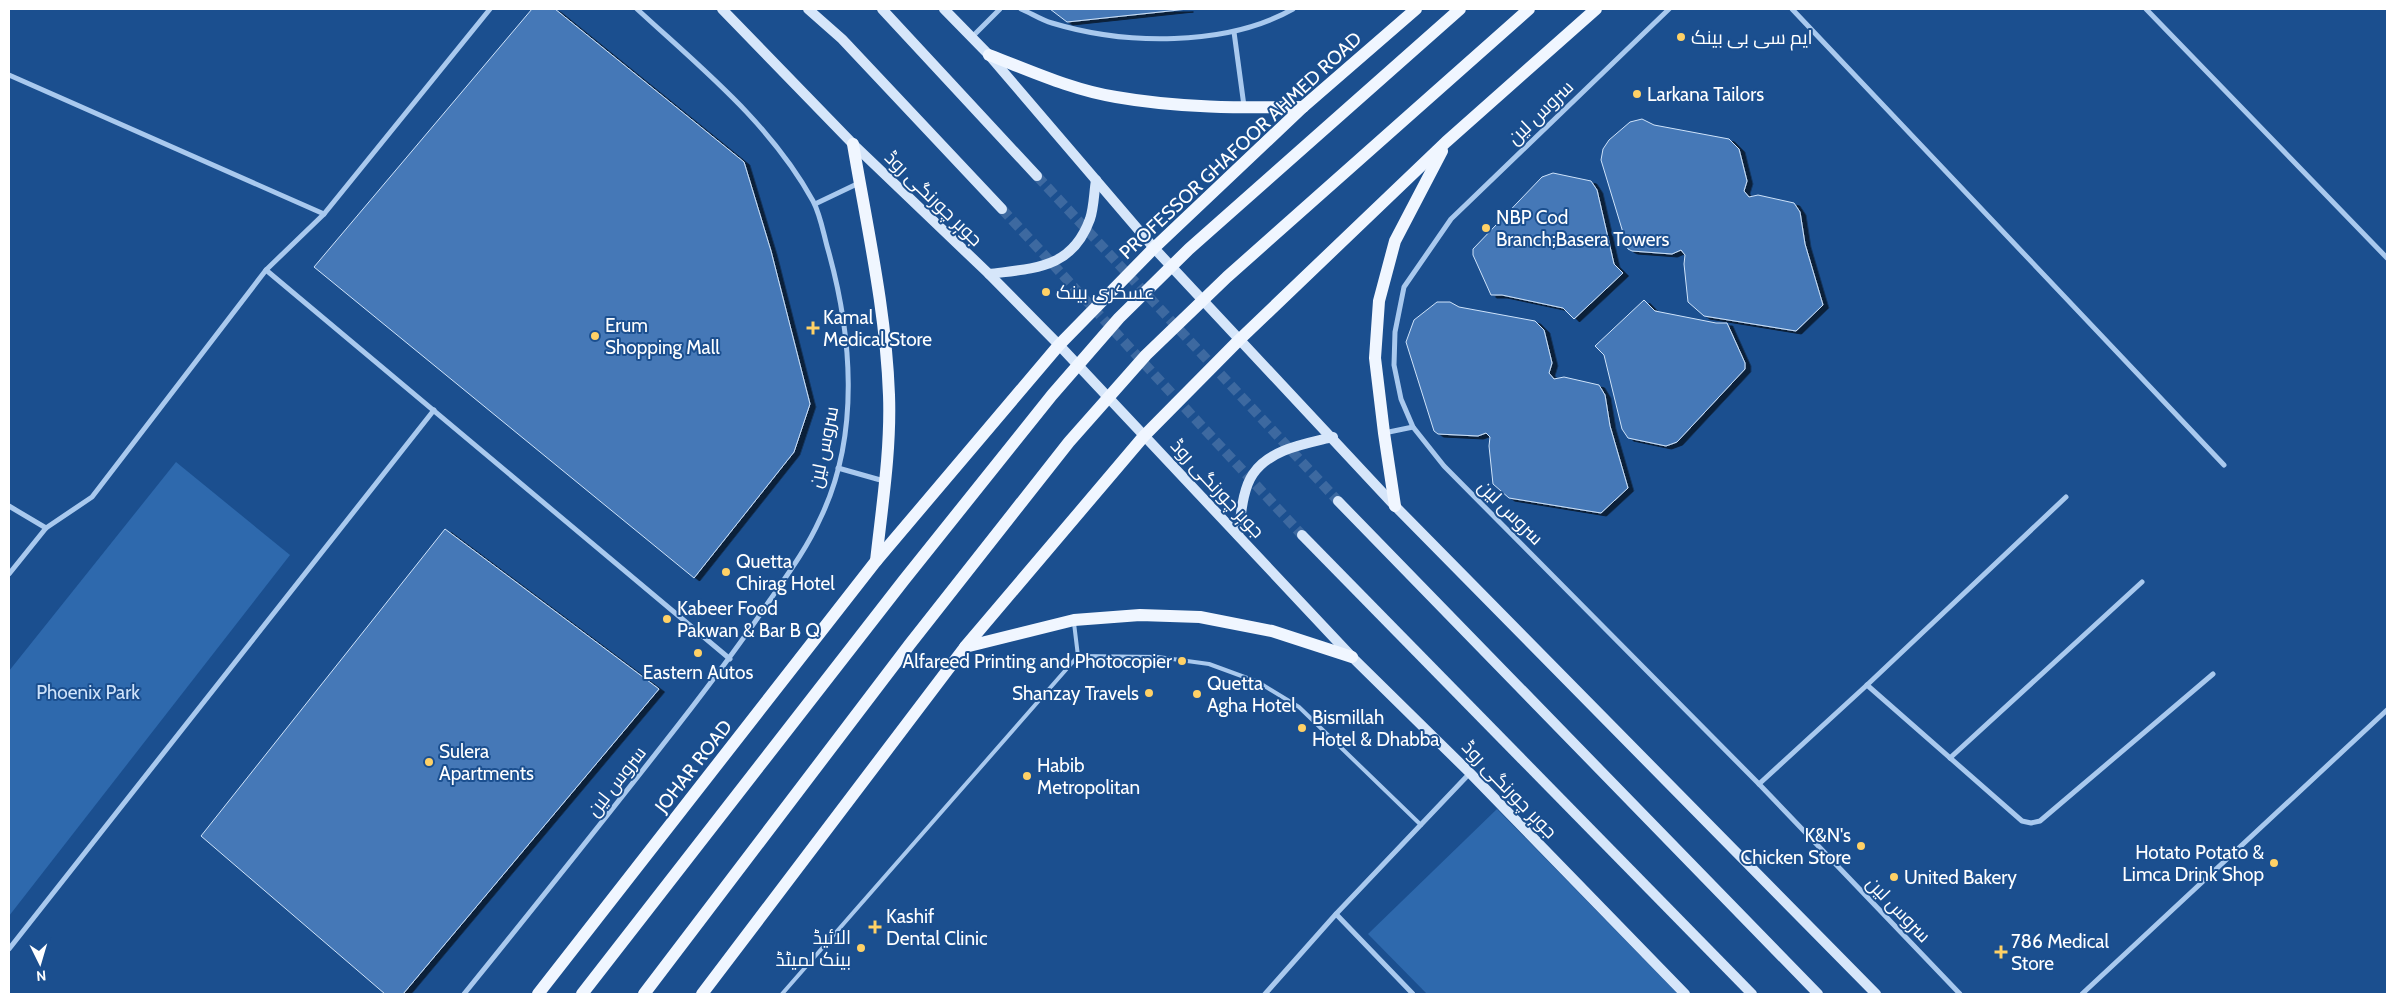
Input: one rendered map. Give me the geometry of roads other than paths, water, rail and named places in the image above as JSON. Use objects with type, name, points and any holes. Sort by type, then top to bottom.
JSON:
[{"type":"main road","name":"جوہر چورنگی روڈ","points":[[722,9],[853,144],[989,274],[1059,345],[1352,657],[1470,773],[1685,994]]},
{"type":"main road","name":"جوہر چورنگی روڈ","points":[[808,9],[842,39],[1002,209]]},
{"type":"main road","points":[[882,9],[1037,176]]},
{"type":"main road","points":[[944,9],[989,55],[1154,248],[1396,506],[1876,994]]},
{"type":"main road","name":"PROFESSOR GHAFOOR AHMED ROAD","points":[[876,561],[1059,345],[1154,248],[1303,107],[1416,9]]},
{"type":"main road","points":[[582,994],[904,580],[1052,395],[1119,318],[1189,250],[1460,9]]},
{"type":"main road","points":[[644,994],[928,621],[1070,442],[1146,355],[1227,277],[1529,9]]},
{"type":"main road","points":[[702,994],[966,647],[1144,436],[1239,340],[1446,142],[1596,9]]},
{"type":"main road","points":[[989,55],[1062,83],[1115,97],[1179,105],[1245,108],[1303,107]]},
{"type":"main road","points":[[1396,506],[1384,433],[1376,358],[1379,301],[1395,241],[1446,142]]},
{"type":"main road","points":[[853,144],[878,284],[889,396],[885,481],[876,561]]},
{"type":"main road","points":[[989,274],[1044,265],[1061,260],[1079,244],[1091,217],[1096,180]]},
{"type":"main road","points":[[1238,535],[1244,499],[1252,475],[1273,456],[1299,445],[1333,437]]},
{"type":"main road","points":[[1338,502],[1818,994]]},
{"type":"main road","name":"جوہر چورنگی روڈ","points":[[1302,534],[1752,994]]},
{"type":"main road","name":"JOHAR ROAD","points":[[538,994],[876,561]]},
{"type":"main road","points":[[966,647],[1074,620],[1140,615],[1200,617],[1272,631],[1352,657]]},
{"type":"street","points":[[9,574],[46,528],[92,496],[266,270],[324,214],[490,9]]},
{"type":"street","name":"سروس لین","points":[[464,994],[589,840],[730,659],[804,549],[821,518],[838,468],[849,406],[847,346],[834,271],[815,204],[788,160],[744,108],[637,9]]},
{"type":"street","points":[[972,37],[1000,9]]},
{"type":"street","points":[[1021,9],[1051,23],[1110,36],[1169,38],[1234,32],[1293,9]]},
{"type":"street","name":"سروس لین","points":[[1669,9],[1451,219],[1404,287],[1395,332],[1394,365],[1401,399],[1413,426],[1444,466],[1759,784],[1960,994]]},
{"type":"street","points":[[1792,9],[2224,465]]},
{"type":"street","points":[[2146,9],[2387,258]]},
{"type":"street","points":[[1234,32],[1245,108]]},
{"type":"street","points":[[9,75],[324,214]]},
{"type":"street","points":[[815,204],[860,182]]},
{"type":"street","points":[[266,270],[730,659]]},
{"type":"street","points":[[9,949],[434,410]]},
{"type":"street","points":[[1384,433],[1413,426]]},
{"type":"street","points":[[838,468],[885,481]]},
{"type":"street","points":[[1759,784],[2066,497]]},
{"type":"street","points":[[9,506],[46,528]]},
{"type":"street","points":[[1950,758],[2142,582]]},
{"type":"street","points":[[1867,685],[2022,821],[2031,823],[2040,821],[2213,674]]},
{"type":"street","points":[[2082,994],[2387,710]]},
{"type":"street","points":[[1265,994],[1336,914],[1470,773]]},
{"type":"street","points":[[1336,914],[1413,994]]},
{"type":"lane","points":[[782,994],[1078,656],[1074,620]]},
{"type":"lane","points":[[1078,656],[1158,657],[1209,664],[1258,682],[1299,708],[1421,824]]},
{"type":"tunnel","points":[[1037,176],[1338,501]]},
{"type":"tunnel","points":[[1002,209],[1302,535]]},
{"type":"place","name":"ایم سی بی بینک","points":[[1681,37]]},
{"type":"place","name":"Larkana Tailors","points":[[1637,94]]},
{"type":"place","name":"NBP Cod Branch;Basera Towers","points":[[1486,228]]},
{"type":"place","name":"عسکری بینک","points":[[1046,292]]},
{"type":"place","name":"Kamal Medical Store","points":[[813,328]]},
{"type":"place","name":"Erum Shopping Mall","points":[[595,336]]},
{"type":"place","name":"Quetta Chirag Hotel","points":[[726,572]]},
{"type":"place","name":"Kabeer Food Pakwan & Bar B Q","points":[[667,619]]},
{"type":"place","name":"Eastern Autos","points":[[698,653]]},
{"type":"place","name":"Alfareed Printing and Photocopier","points":[[1182,661]]},
{"type":"place","name":"Shanzay Travels","points":[[1149,693]]},
{"type":"place","name":"Quetta Agha Hotel","points":[[1197,694]]},
{"type":"place","name":"Bismillah Hotel & Dhabba","points":[[1302,728]]},
{"type":"place","name":"Sulera Apartments","points":[[429,762]]},
{"type":"place","name":"Habib Metropolitan","points":[[1027,776]]},
{"type":"place","name":"K&N's Chicken Store","points":[[1861,846]]},
{"type":"place","name":"Hotato Potato & Limca Drink Shop","points":[[2274,863]]},
{"type":"place","name":"United Bakery","points":[[1894,877]]},
{"type":"place","name":"Kashif Dental Clinic","points":[[875,927]]},
{"type":"place","name":"الائیڈ بینک لمیٹڈ","points":[[861,948]]},
{"type":"place","name":"786 Medical Store","points":[[2001,952]]},
{"type":"park label","name":"Phoenix Park","points":[[88,692]]}]
